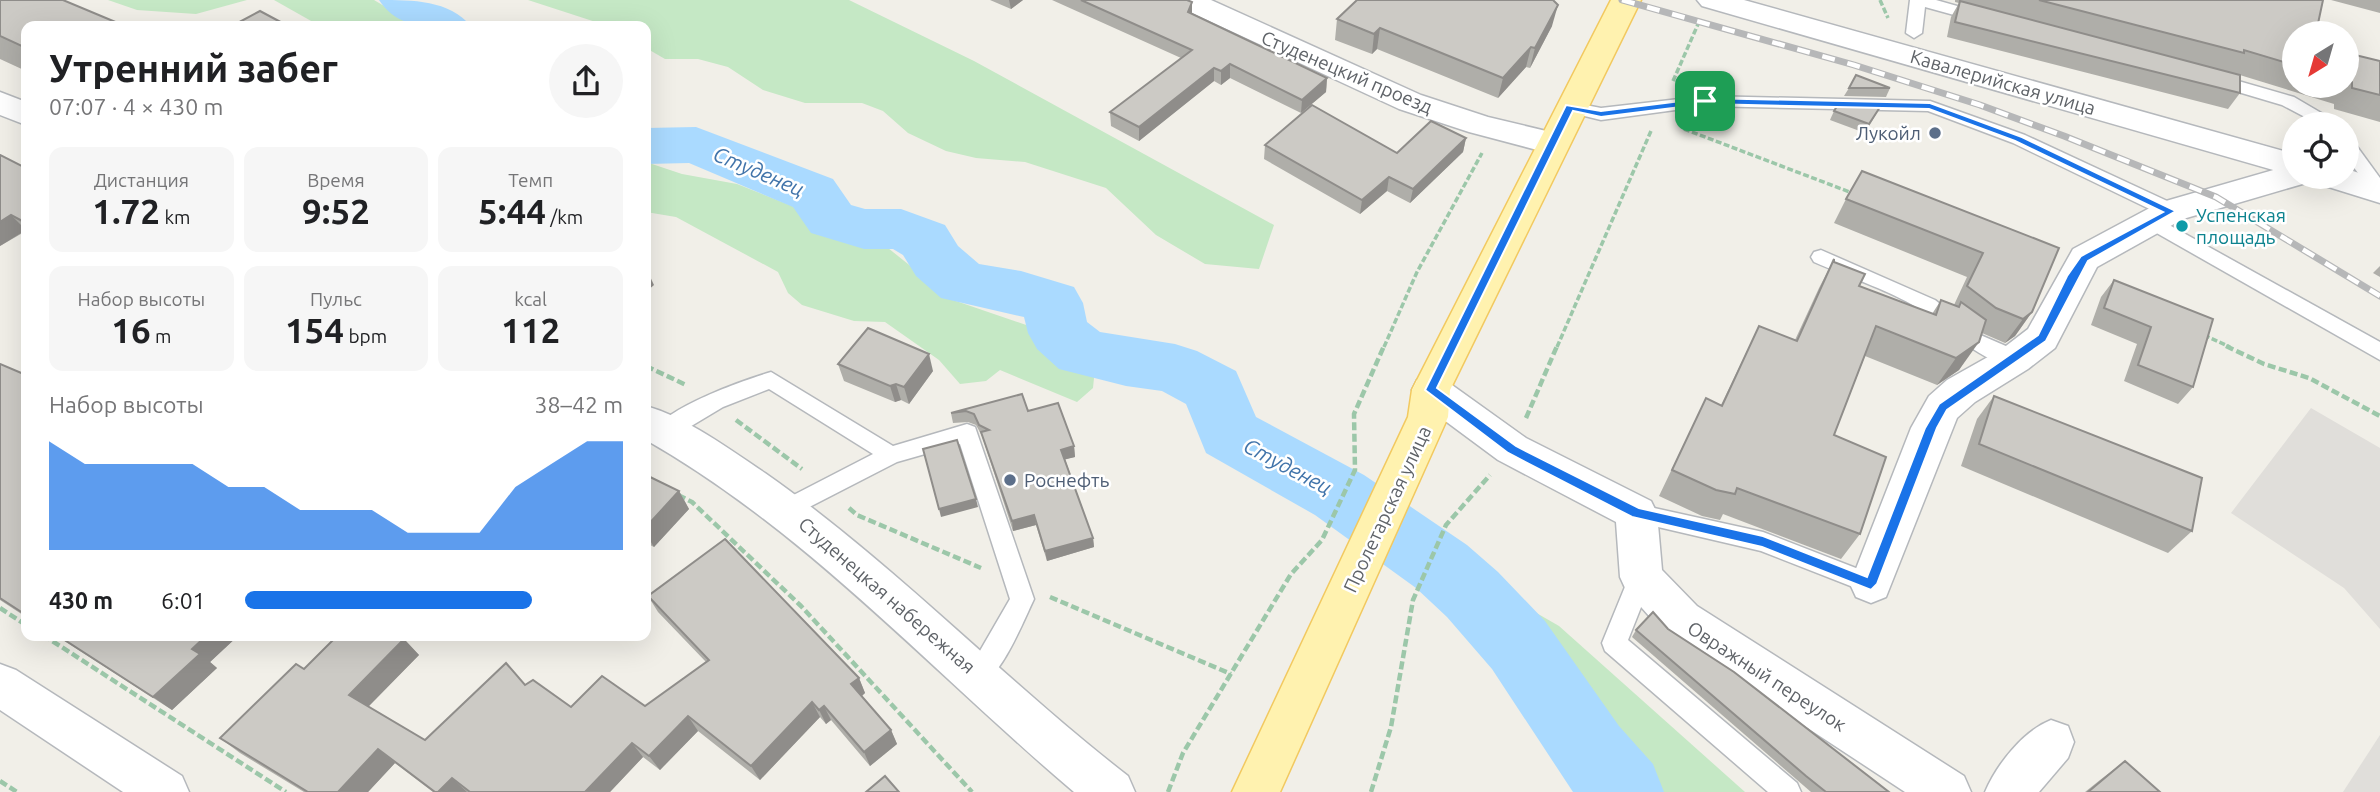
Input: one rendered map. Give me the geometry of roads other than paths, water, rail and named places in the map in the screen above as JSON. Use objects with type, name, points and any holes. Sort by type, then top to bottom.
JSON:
[{"type":"main road","name":"Пролетарская улица","points":[[1256,792],[1354,580],[1430,403],[1552,143],[1626,0]]},
{"type":"street","name":"Студенецкий проезд","points":[[1187,0],[1410,103],[1480,125],[1552,143]]},
{"type":"street","name":"Кавалерийская улица","points":[[1707,5],[2282,162]]},
{"type":"street","points":[[0,102],[21,112]]},
{"type":"street","points":[[1871,584],[1931,428],[1943,407],[1961,391],[2015,359],[2042,338],[2085,258],[2162,217],[2282,179]]},
{"type":"street","points":[[2359,185],[2380,192]]},
{"type":"street","points":[[1430,403],[1636,513],[1641,577]]},
{"type":"street","name":"Студенецкая набережная","points":[[656,426],[698,449],[788,509],[978,675],[1065,757],[1111,792]]},
{"type":"street","name":"Овражный переулок","points":[[1641,577],[1681,620],[1947,792]]},
{"type":"street","points":[[0,685],[165,792]]},
{"type":"street","points":[[2009,792],[2052,742]]},
{"type":"lane","points":[[1914,33],[1918,0],[1998,22]]},
{"type":"lane","points":[[2201,76],[2288,102],[2308,112]]},
{"type":"lane","points":[[1570,107],[1601,114],[1660,113],[1705,101],[1930,106],[2019,139],[2162,217],[2380,352]]},
{"type":"lane","points":[[2359,162],[2380,192]]},
{"type":"lane","points":[[1821,257],[1928,305],[1971,339],[2015,359]]},
{"type":"lane","points":[[656,426],[737,389],[771,380],[891,456]]},
{"type":"lane","points":[[788,509],[891,456],[967,433],[1022,599],[1002,639],[978,675]]},
{"type":"lane","points":[[1636,513],[1763,542],[1871,584]]},
{"type":"lane","points":[[1641,577],[1614,643],[1788,792]]},
{"type":"waterway","name":"Студенец","points":[[403,0],[438,21]]},
{"type":"waterway","name":"Студенец","points":[[651,146],[696,145],[813,193],[831,219],[864,229],[901,229],[924,240],[937,261],[962,283],[1021,293],[1052,303],[1059,333],[1081,352],[1126,362],[1175,368],[1213,389],[1229,434],[1374,517],[1409,541],[1473,595],[1518,645],[1591,752],[1624,792]]},
{"type":"railway","points":[[1622,0],[1854,65],[1980,105],[2064,136],[2216,197],[2380,296]]},
{"type":"place","name":"Лукойл","points":[[1935,133]]},
{"type":"place","name":"Успенская площадь","points":[[2182,226]]},
{"type":"place","name":"Роснефть","points":[[1010,480]]}]
